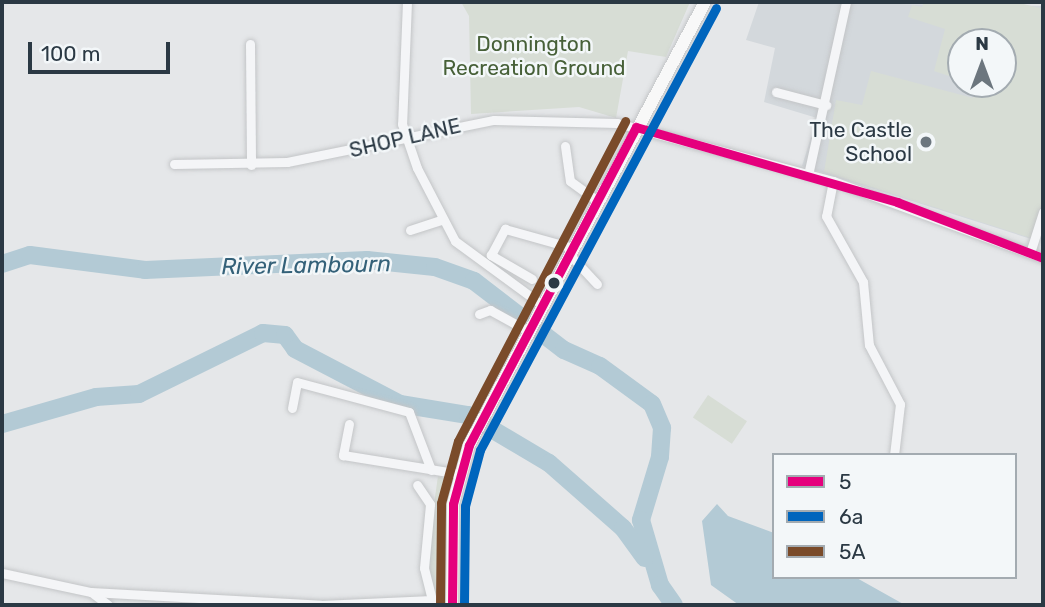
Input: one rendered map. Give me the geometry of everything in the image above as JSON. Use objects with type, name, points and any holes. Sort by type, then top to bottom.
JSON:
[{"type":"main road","points":[[452,605],[451,523],[460,474],[469,445],[483,413],[705,2]]},
{"type":"street","points":[[407,2],[405,140],[440,220],[455,241],[534,320]]},
{"type":"street","points":[[808,175],[827,104],[846,2]]},
{"type":"street","points":[[250,44],[251,165]]},
{"type":"street","points":[[776,92],[827,104]]},
{"type":"street","name":"SHOP LANE","points":[[174,164],[251,165],[405,140],[494,120],[636,127],[833,181],[1043,258]]},
{"type":"street","points":[[565,146],[570,181],[598,201]]},
{"type":"street","points":[[833,181],[826,216],[863,282],[869,345],[901,404],[894,453]]},
{"type":"street","points":[[1030,253],[1043,212]]},
{"type":"street","points":[[410,230],[440,220]]},
{"type":"street","points":[[532,279],[491,255],[505,229],[571,251],[597,284]]},
{"type":"street","points":[[479,314],[489,310],[534,320]]},
{"type":"street","points":[[292,408],[297,382],[409,412],[431,470]]},
{"type":"street","points":[[349,424],[343,455],[460,474]]},
{"type":"street","points":[[2,573],[91,592],[320,605],[432,600],[424,568],[430,504],[417,485]]},
{"type":"street","points":[[91,592],[108,605]]},
{"type":"shaded area","name":"The Castle School","points":[[759,2],[1043,6],[1043,204],[1031,239],[802,166],[817,118],[764,102],[775,48],[746,40]]},
{"type":"green space","name":"Donnington Recreation Ground","points":[[461,2],[690,2],[666,57],[628,51],[616,118],[579,107],[471,114],[469,16]]},
{"type":"green space","points":[[924,2],[1016,2],[1043,9],[1043,199],[1031,238],[824,172],[836,100],[862,105],[871,71],[947,91],[947,98],[1017,98],[1017,28],[947,28],[947,75],[934,71],[945,29],[908,17],[912,5],[922,7]]},
{"type":"green space","points":[[708,395],[747,421],[732,444],[693,417]]},
{"type":"green space","points":[[438,476],[453,482],[444,605],[432,605],[428,547]]},
{"type":"water","points":[[717,504],[728,516],[772,532],[772,579],[859,579],[905,605],[739,605],[711,585],[702,521]]},
{"type":"waterway","name":"River Lambourn","points":[[2,264],[30,255],[145,270],[367,260],[435,267],[474,281],[564,350],[600,366],[652,404],[662,428],[660,457],[641,520],[660,585],[674,605]]},
{"type":"waterway","points":[[2,424],[96,397],[139,394],[263,333],[285,335],[295,349],[400,404],[468,415],[549,463],[623,528],[645,558]]},
{"type":"transit line","name":"6a","points":[[464,605],[465,506],[480,450],[716,8]]},
{"type":"transit line","name":"5A","points":[[440,605],[441,503],[458,441],[625,121]]},
{"type":"transit line","name":"5","points":[[452,605],[453,504],[469,445],[636,127],[897,202],[1043,258]]},
{"type":"place","name":"The Castle School","points":[[926,142]]}]
